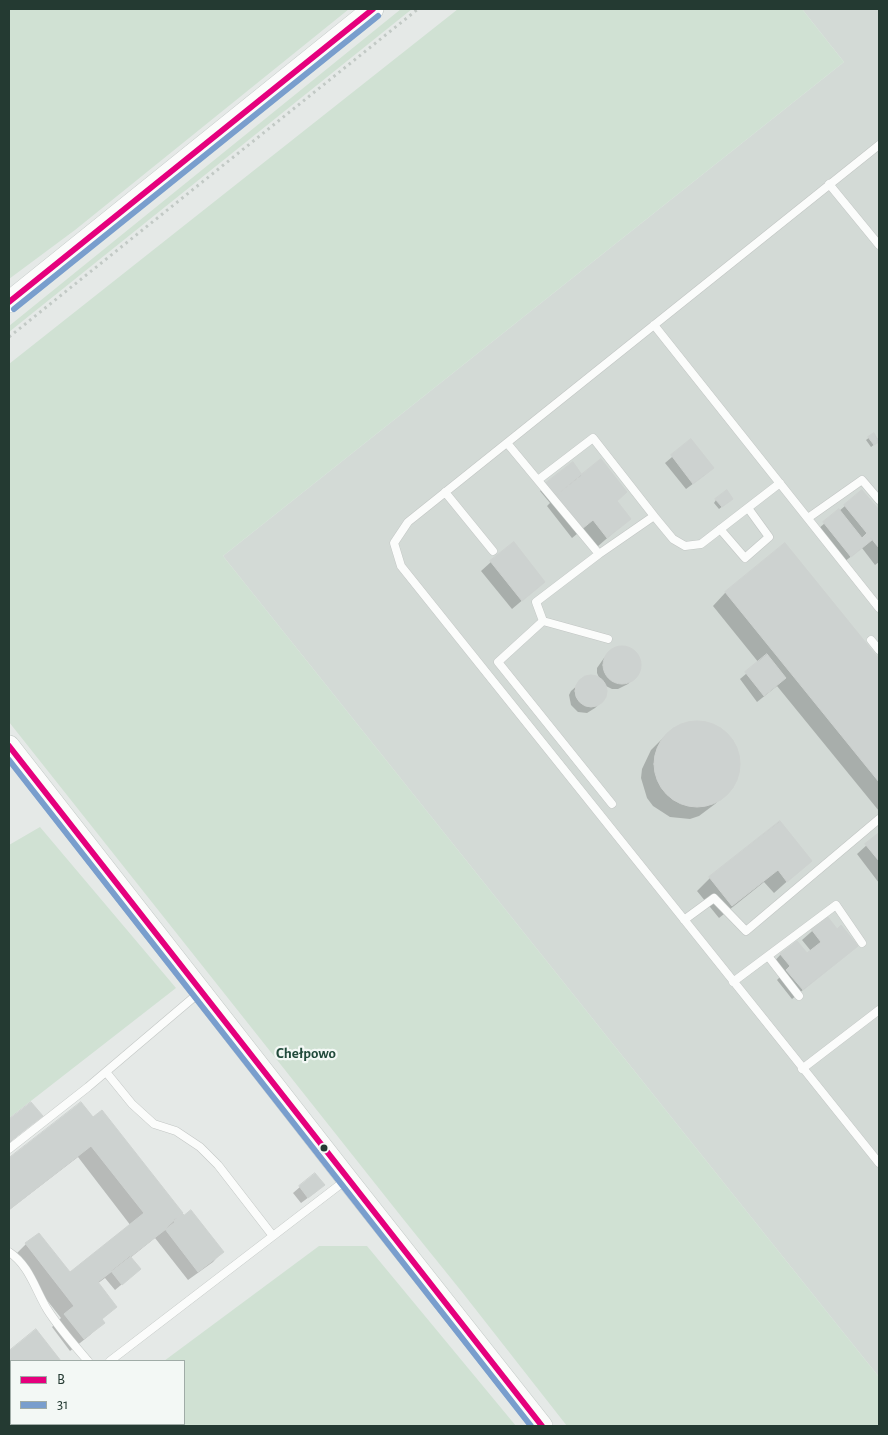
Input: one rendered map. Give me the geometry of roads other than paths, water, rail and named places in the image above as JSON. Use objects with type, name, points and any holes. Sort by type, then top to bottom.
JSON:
[{"type":"main road","points":[[9,302],[373,9]]},
{"type":"main road","points":[[9,746],[346,1179],[542,1426]]},
{"type":"lane","points":[[879,145],[408,522],[394,543],[401,566],[879,1163]]},
{"type":"lane","points":[[829,184],[879,245]]},
{"type":"lane","points":[[654,325],[879,608]]},
{"type":"lane","points":[[538,480],[593,438],[661,527],[673,539],[685,546],[701,544],[780,483]]},
{"type":"lane","points":[[507,443],[599,554]]},
{"type":"lane","points":[[808,518],[862,480],[879,500]]},
{"type":"lane","points":[[445,492],[493,551]]},
{"type":"lane","points":[[720,529],[745,558],[769,537],[748,508]]},
{"type":"lane","points":[[544,621],[536,602],[599,554],[654,516]]},
{"type":"lane","points":[[872,598],[879,592]]},
{"type":"lane","points":[[544,621],[608,639]]},
{"type":"lane","points":[[544,621],[498,662],[612,804]]},
{"type":"lane","points":[[871,640],[879,650]]},
{"type":"lane","points":[[684,920],[714,898],[746,930],[879,819]]},
{"type":"lane","points":[[733,982],[836,905],[862,942]]},
{"type":"lane","points":[[768,956],[799,996]]},
{"type":"lane","points":[[9,1149],[106,1072],[201,991]]},
{"type":"lane","points":[[802,1069],[879,1010]]},
{"type":"lane","points":[[106,1072],[132,1104],[154,1124],[176,1131],[200,1147],[218,1165],[273,1236]]},
{"type":"lane","points":[[111,1360],[346,1179]]},
{"type":"lane","points":[[9,1252],[24,1266],[47,1309],[87,1360]]},
{"type":"district","name":"Chełpowo","points":[[306,1053]]}]
